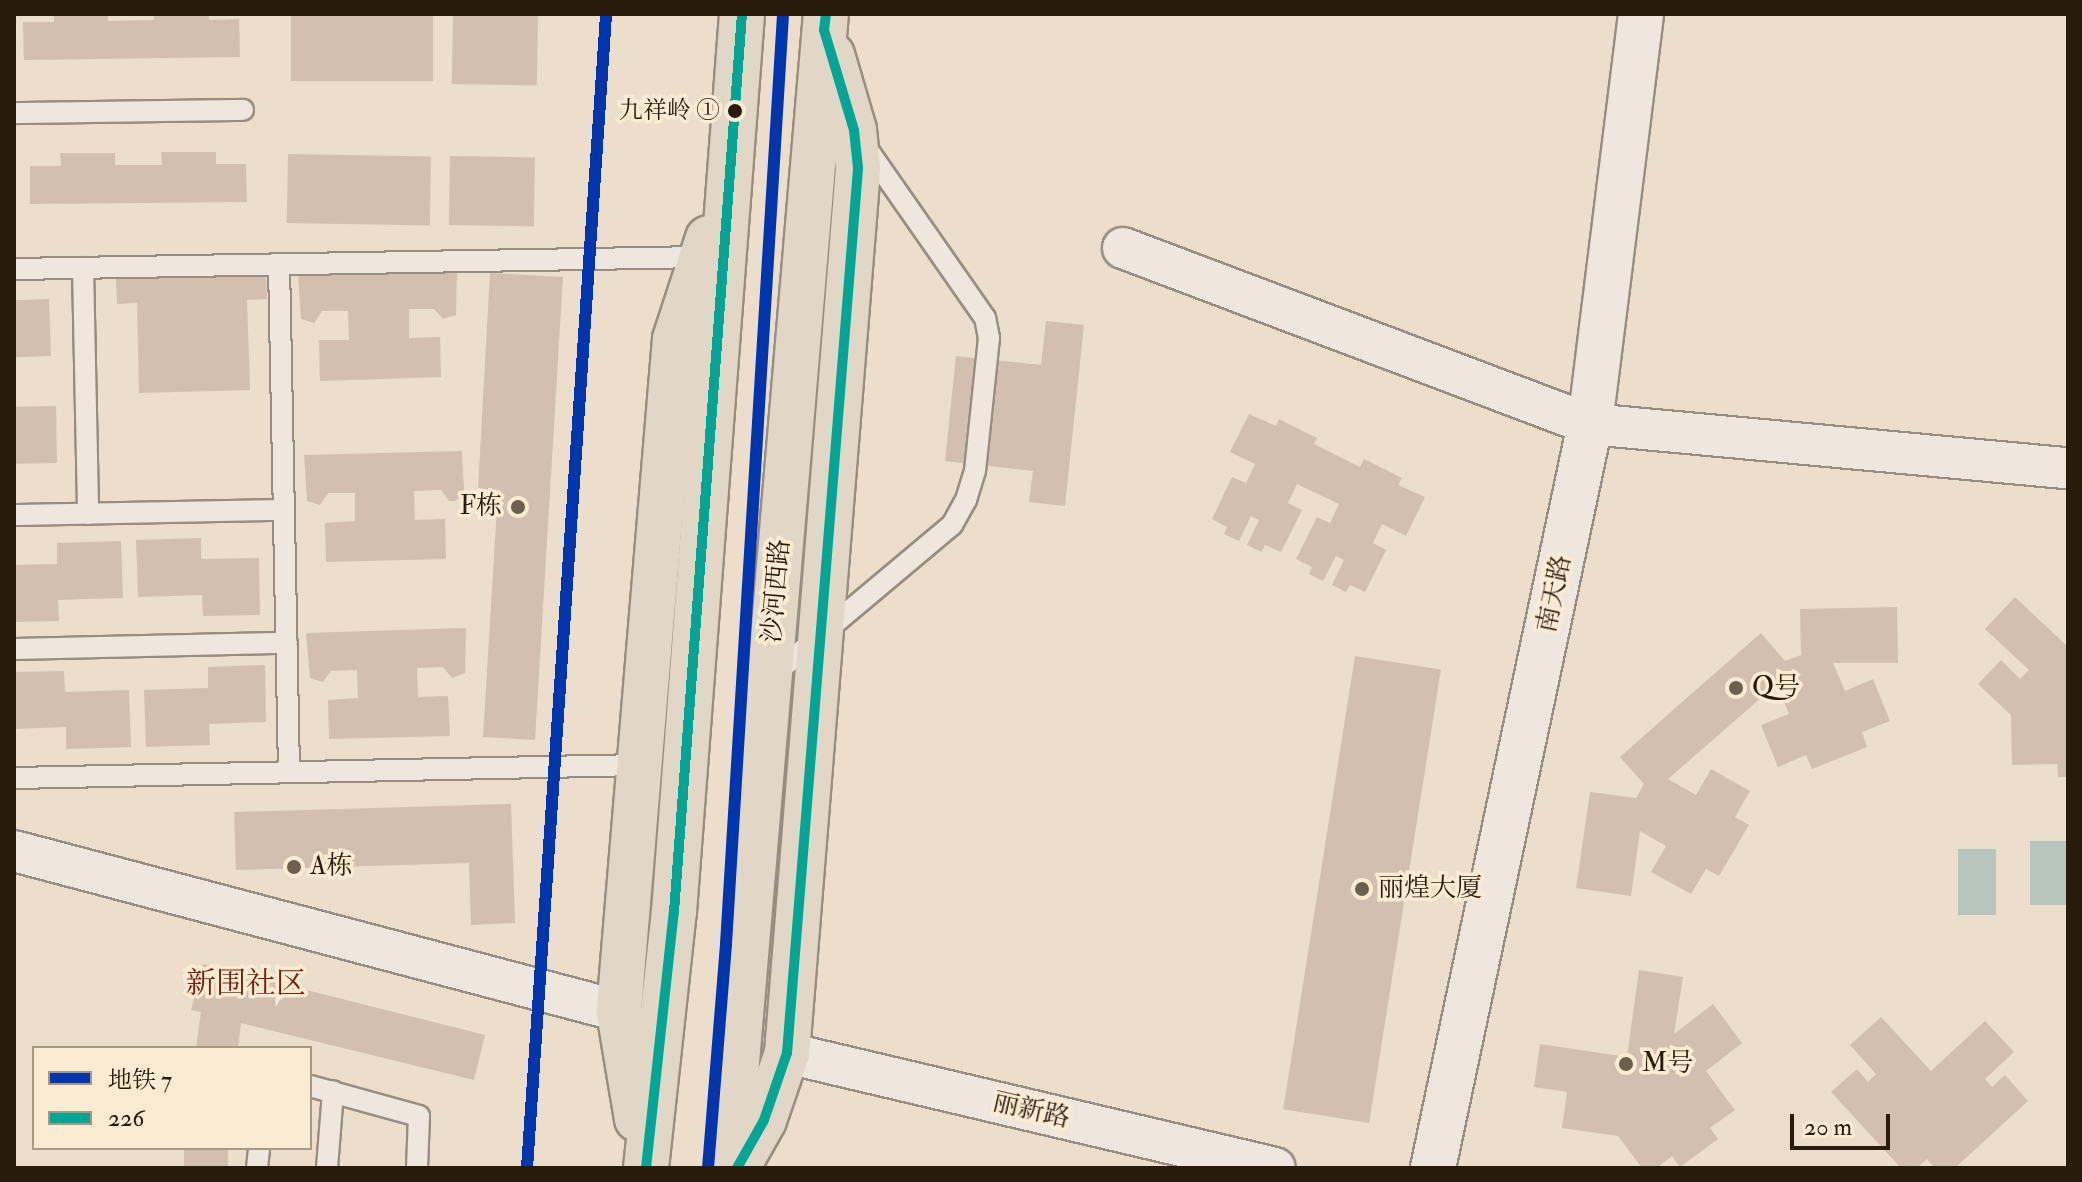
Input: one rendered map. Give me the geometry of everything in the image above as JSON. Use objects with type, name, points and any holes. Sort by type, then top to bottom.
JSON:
[{"type":"main road","points":[[644,1168],[674,912],[742,14]]},
{"type":"main road","points":[[737,1168],[764,1120],[787,1053],[858,168],[854,130],[825,22]]},
{"type":"main road","name":"沙河西路","points":[[728,1168],[825,22]]},
{"type":"main road","points":[[644,1168],[619,1011],[675,339],[730,171]]},
{"type":"street","name":"南天路","points":[[1433,1168],[1590,424],[1641,14]]},
{"type":"street","points":[[1123,248],[1590,424],[2068,468]]},
{"type":"street","points":[[14,851],[619,1011]]},
{"type":"street","name":"丽新路","points":[[787,1053],[1275,1168]]},
{"type":"lane","points":[[14,113],[243,110]]},
{"type":"lane","points":[[769,677],[952,525],[966,500],[975,471],[989,338],[985,318],[854,130]]},
{"type":"lane","points":[[14,269],[702,257]]},
{"type":"lane","points":[[279,264],[289,772]]},
{"type":"lane","points":[[83,268],[88,514]]},
{"type":"lane","points":[[14,515],[284,510]]},
{"type":"lane","points":[[14,649],[287,643]]},
{"type":"lane","points":[[14,778],[639,765]]},
{"type":"lane","points":[[312,1086],[419,1116],[417,1168]]},
{"type":"lane","points":[[327,1168],[333,1091]]},
{"type":"shaded area","points":[[2030,841],[2068,841],[2068,905],[2030,905]]},
{"type":"shaded area","points":[[1958,849],[1996,849],[1996,915],[1958,915]]},
{"type":"building","points":[[54,14],[108,14],[108,21],[154,20],[154,14],[209,14],[209,20],[239,19],[240,57],[24,60],[23,22],[54,22]]},
{"type":"building","points":[[291,14],[433,14],[433,81],[291,81]]},
{"type":"building","points":[[453,14],[538,15],[537,85],[452,84]]},
{"type":"building","points":[[161,152],[216,152],[216,164],[246,164],[247,202],[30,204],[30,166],[61,166],[60,153],[115,153],[115,165],[162,165]]},
{"type":"building","points":[[288,154],[431,156],[430,225],[287,223]]},
{"type":"building","points":[[450,156],[535,157],[534,226],[449,225]]},
{"type":"building","points":[[457,269],[456,315],[443,319],[434,309],[409,309],[409,338],[440,337],[441,377],[320,381],[319,340],[349,340],[348,311],[322,311],[314,323],[301,319],[298,274]]},
{"type":"building","points":[[266,273],[267,299],[247,300],[250,390],[139,393],[137,303],[117,304],[116,277]]},
{"type":"building","name":"F栋","points":[[490,273],[563,277],[535,740],[483,737],[497,507],[477,506]]},
{"type":"building","points":[[49,299],[51,356],[16,357],[14,300]]},
{"type":"building","points":[[1046,321],[1084,325],[1065,506],[1029,502],[1033,471],[945,461],[956,356],[1041,365]]},
{"type":"building","points":[[56,406],[57,463],[15,464],[14,407]]},
{"type":"building","points":[[1249,414],[1276,426],[1279,419],[1317,438],[1314,444],[1360,467],[1364,459],[1402,478],[1398,485],[1425,497],[1406,536],[1382,524],[1373,543],[1386,550],[1365,592],[1350,585],[1346,592],[1332,585],[1344,560],[1336,556],[1323,581],[1309,574],[1312,567],[1296,559],[1317,517],[1330,523],[1339,504],[1297,484],[1288,503],[1302,510],[1281,552],[1265,545],[1262,552],[1247,545],[1259,520],[1251,516],[1239,541],[1224,534],[1227,527],[1212,519],[1232,477],[1246,483],[1255,464],[1230,452]]},
{"type":"building","points":[[462,451],[464,490],[456,501],[449,501],[441,490],[414,491],[415,520],[445,519],[446,559],[326,562],[325,523],[355,521],[355,493],[328,493],[320,505],[307,501],[304,455]]},
{"type":"building","points":[[201,538],[201,559],[259,558],[260,615],[203,616],[202,595],[138,597],[136,540]]},
{"type":"building","points":[[121,541],[123,598],[58,600],[59,621],[14,622],[14,565],[57,564],[57,543]]},
{"type":"building","points":[[2015,597],[2068,647],[2068,777],[2058,777],[2057,764],[2012,765],[2011,715],[1978,684],[2001,660],[2020,679],[2029,670],[1985,629]]},
{"type":"building","points":[[1897,607],[1898,663],[1833,663],[1845,691],[1873,679],[1890,721],[1862,732],[1867,747],[1812,769],[1806,755],[1778,767],[1761,725],[1789,714],[1777,684],[1668,779],[1696,795],[1711,769],[1750,791],[1735,817],[1749,825],[1719,876],[1706,869],[1691,894],[1651,872],[1666,846],[1640,831],[1631,896],[1576,888],[1590,792],[1636,798],[1644,784],[1620,757],[1690,695],[1761,633],[1785,661],[1801,655],[1800,609]]},
{"type":"building","points":[[466,628],[465,673],[452,678],[443,667],[417,668],[418,697],[448,696],[450,736],[329,739],[328,700],[358,698],[357,670],[331,671],[323,682],[310,678],[306,633]]},
{"type":"building","name":"丽煌大厦","points":[[1355,656],[1441,670],[1369,1123],[1283,1109]]},
{"type":"building","points":[[265,665],[266,722],[209,724],[210,745],[146,747],[144,690],[208,688],[208,667]]},
{"type":"building","points":[[64,671],[65,692],[129,690],[131,747],[66,749],[66,727],[14,729],[14,672]]},
{"type":"building","name":"A栋","points":[[511,804],[515,923],[471,925],[469,863],[236,870],[234,812]]},
{"type":"building","points":[[203,964],[485,1035],[474,1080],[241,1023],[238,1046],[196,1046],[201,1012],[191,1010]]},
{"type":"building","name":"M号","points":[[1639,970],[1683,977],[1674,1034],[1713,1004],[1742,1043],[1706,1071],[1735,1110],[1710,1128],[1718,1139],[1680,1167],[1672,1156],[1657,1168],[1642,1168],[1618,1136],[1562,1128],[1567,1092],[1534,1087],[1540,1044],[1627,1057]]},
{"type":"building","points":[[1881,1017],[1931,1071],[1985,1021],[2014,1052],[1985,1079],[1992,1087],[2005,1075],[2028,1101],[1955,1168],[1935,1168],[1927,1159],[1917,1168],[1901,1168],[1831,1092],[1857,1069],[1868,1082],[1876,1074],[1850,1045]]},
{"type":"building","points":[[184,1150],[228,1150],[228,1168],[184,1168]]},
{"type":"metro line","name":"7","points":[[527,1168],[606,14]]},
{"type":"metro line","name":"7","points":[[708,1168],[726,944],[783,14]]},
{"type":"transit line","name":"226","points":[[646,1168],[674,912],[742,14]]},
{"type":"transit line","name":"226","points":[[737,1168],[764,1120],[787,1053],[858,168],[854,130],[824,30],[826,14]]},
{"type":"place","name":"九祥岭 ①","points":[[735,111]]},
{"type":"place","name":"F栋","points":[[518,507]]},
{"type":"place","name":"Q号","points":[[1736,688]]},
{"type":"place","name":"A栋","points":[[294,867]]},
{"type":"place","name":"丽煌大厦","points":[[1362,889]]},
{"type":"place","name":"M号","points":[[1626,1064]]},
{"type":"district","name":"新围社区","points":[[246,984]]}]
